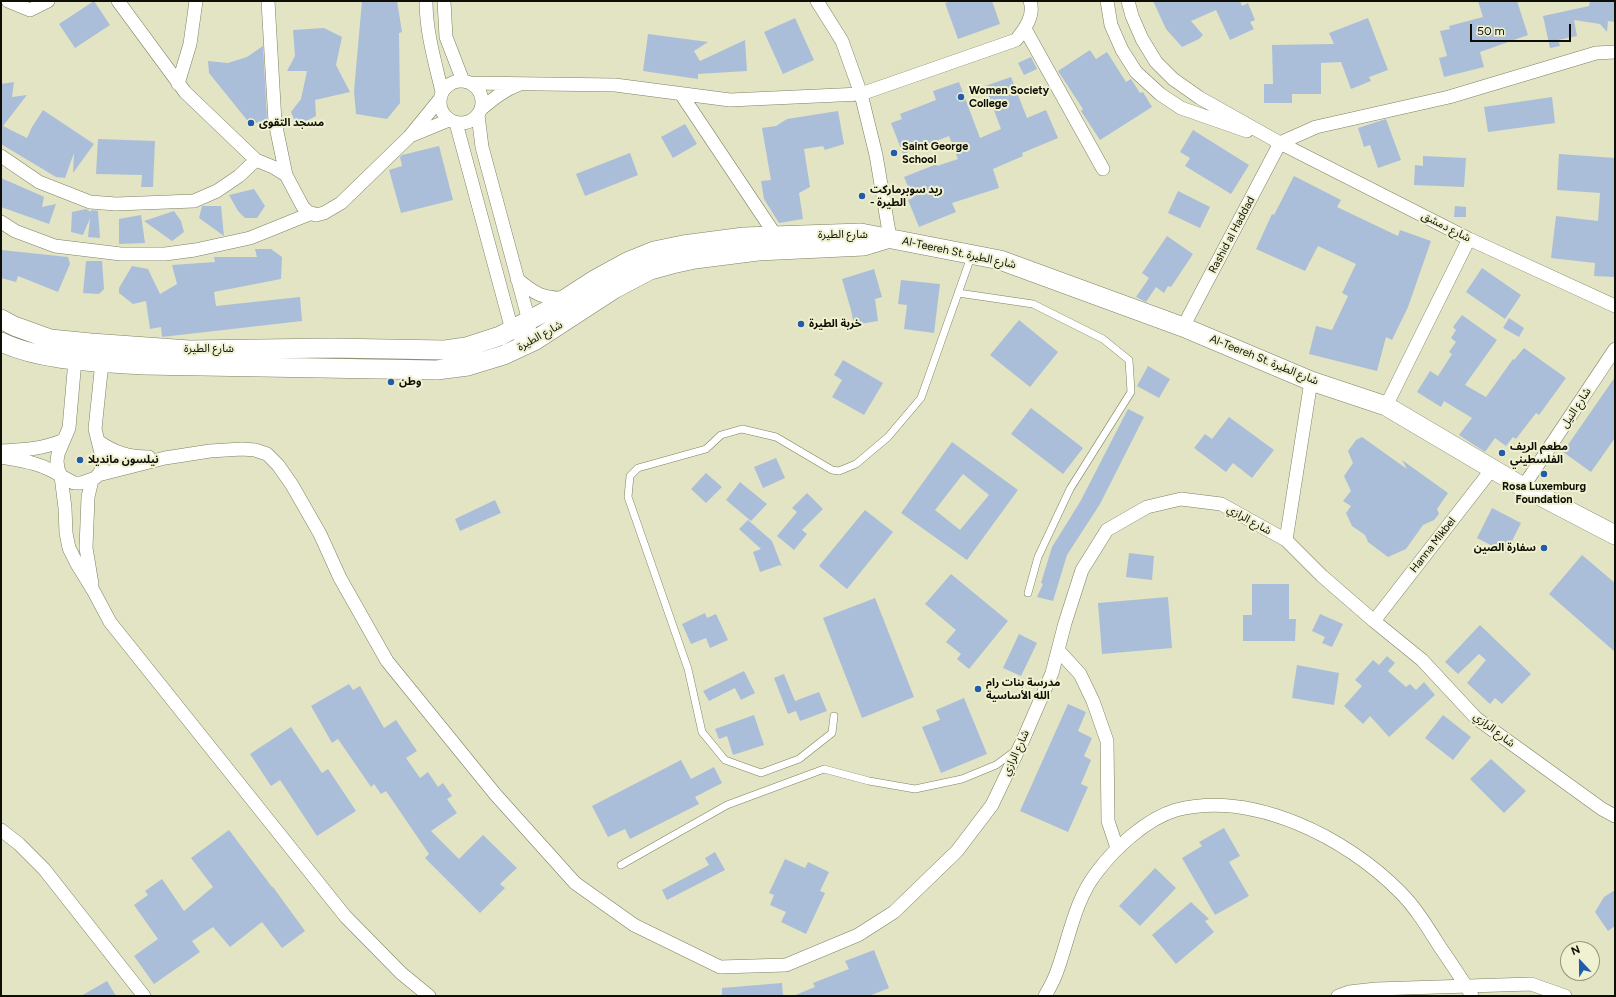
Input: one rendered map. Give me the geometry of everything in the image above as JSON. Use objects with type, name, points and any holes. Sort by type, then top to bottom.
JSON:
[{"type":"main road","name":"شارع الطيرة","points":[[1,319],[14,326],[50,339],[189,350],[330,348],[445,350],[466,347],[500,336],[626,262],[654,251],[690,244],[744,237],[861,233],[890,238]]},
{"type":"main road","name":"شارع الطيرة","points":[[1,342],[45,356],[75,360],[142,365],[437,370],[468,366],[504,355],[530,343],[564,323],[614,289],[650,270],[695,259],[758,251],[864,246],[890,238]]},
{"type":"main road","name":"Al-Teereh St. شارع الطيرة","points":[[890,238],[1000,260],[1042,274],[1183,327],[1311,381],[1386,406],[1523,487],[1615,535]]},
{"type":"street","points":[[8,1],[30,10],[48,1]]},
{"type":"street","points":[[118,1],[185,92],[256,160],[273,167],[286,175]]},
{"type":"street","points":[[178,84],[190,44],[196,1]]},
{"type":"street","points":[[268,1],[274,122],[286,175],[303,206],[312,213]]},
{"type":"street","points":[[426,1],[426,13],[441,95],[440,106],[442,113],[452,121],[520,325],[530,343]]},
{"type":"street","points":[[444,1],[446,37],[467,82],[478,90],[481,96],[480,112],[482,147],[517,279],[520,325]]},
{"type":"street","points":[[817,1],[842,41],[861,94],[876,155],[890,238]]},
{"type":"street","points":[[1,222],[15,230],[55,246],[120,254],[165,254],[194,250],[250,238],[312,213],[324,213],[341,203],[409,137],[447,86],[453,83],[615,85],[730,100],[861,94],[1016,40],[1025,29],[1032,8],[1030,1]]},
{"type":"street","points":[[1107,1],[1111,25],[1122,50],[1136,72],[1160,94],[1181,108],[1280,143],[1316,126],[1449,97],[1596,53],[1615,52]]},
{"type":"street","points":[[1128,1],[1132,16],[1142,39],[1156,62],[1173,79],[1200,98],[1280,143]]},
{"type":"street","points":[[1025,29],[1103,170]]},
{"type":"street","points":[[409,137],[452,121],[467,123],[504,92],[526,83]]},
{"type":"street","points":[[681,94],[776,236]]},
{"type":"street","name":"شارع دمشق","points":[[1280,143],[1469,239],[1615,306]]},
{"type":"street","name":"Rashid al Haddad","points":[[1183,327],[1280,143]]},
{"type":"street","points":[[1,156],[39,182],[90,202],[116,204],[194,201],[206,197],[239,176],[256,160]]},
{"type":"street","points":[[1386,406],[1469,239]]},
{"type":"street","points":[[517,279],[537,294],[544,297],[566,298]]},
{"type":"street","points":[[93,590],[86,548],[88,497],[95,477],[102,466],[95,429],[102,362],[91,343],[75,360],[69,428],[58,454],[57,461],[61,476],[66,533],[69,548],[77,564],[110,622],[344,916],[401,973],[429,996]]},
{"type":"street","name":"شارع النيل","points":[[1523,487],[1615,349]]},
{"type":"street","points":[[1286,540],[1311,381]]},
{"type":"street","points":[[1,451],[39,448],[64,440]]},
{"type":"street","points":[[98,441],[120,454],[134,457],[165,458]]},
{"type":"street","name":"شارع الرازي","points":[[165,458],[242,448],[267,454],[278,465],[292,485],[320,534],[340,578],[387,661],[495,794],[575,883],[634,925],[720,967],[786,965],[858,935],[894,912],[958,851],[992,805],[1019,748],[1052,673],[1065,623],[1082,570],[1107,530],[1147,507],[1181,499],[1221,504],[1286,540],[1322,576],[1422,660],[1476,718],[1602,809],[1615,816]]},
{"type":"street","points":[[1,457],[34,462],[47,467],[74,483],[81,483],[95,477],[165,458]]},
{"type":"street","name":"Hanna Mikbel","points":[[1374,621],[1492,469]]},
{"type":"street","points":[[1058,650],[1080,674],[1094,702],[1107,741],[1108,821],[1117,848]]},
{"type":"street","points":[[1045,996],[1056,975],[1080,902],[1096,873],[1117,848],[1151,821],[1175,810],[1206,806],[1240,806],[1271,814],[1311,830],[1342,846],[1369,865],[1401,892],[1422,919],[1468,991]]},
{"type":"street","points":[[1,830],[19,844],[44,869],[144,996]]},
{"type":"street","points":[[1338,996],[1349,992],[1376,989],[1468,991],[1531,984],[1565,996]]},
{"type":"lane","points":[[834,716],[832,733],[799,758],[762,773],[725,760],[702,732],[688,668],[628,497],[630,476],[638,468],[706,449],[721,435],[742,429],[776,437],[832,470],[839,471],[856,464],[888,437],[921,398],[972,254]]},
{"type":"lane","points":[[958,293],[1033,304],[1103,339],[1129,360],[1131,392],[1070,489],[1038,557],[1028,593]]},
{"type":"lane","points":[[621,865],[727,805],[824,769],[869,781],[915,789],[962,779],[996,765],[1019,748]]},
{"type":"building","points":[[94,1],[110,25],[75,48],[59,24]]},
{"type":"building","points":[[362,1],[397,1],[402,32],[399,33],[400,103],[387,119],[356,114],[354,91]]},
{"type":"building","points":[[952,1],[992,1],[1000,24],[958,39],[945,3]]},
{"type":"building","points":[[1153,1],[1240,1],[1242,6],[1248,3],[1255,20],[1250,22],[1254,29],[1230,40],[1216,10],[1191,21],[1203,35],[1199,39],[1182,47],[1166,29]]},
{"type":"building","points":[[1478,1],[1517,1],[1528,35],[1480,52],[1484,67],[1444,77],[1439,58],[1447,56],[1440,31],[1450,29],[1449,26],[1483,17]]},
{"type":"building","points":[[1590,1],[1615,1],[1615,22],[1608,21],[1607,32],[1600,24],[1574,20],[1577,36],[1558,40],[1560,46],[1550,48],[1543,16],[1589,6]]},
{"type":"building","points":[[795,18],[814,60],[783,74],[764,32]]},
{"type":"building","points":[[1368,18],[1388,70],[1369,77],[1371,81],[1351,89],[1341,62],[1321,63],[1321,94],[1292,94],[1292,103],[1264,103],[1264,84],[1273,84],[1272,45],[1334,44],[1329,33]]},
{"type":"building","points":[[324,28],[342,37],[336,65],[350,92],[315,100],[316,116],[297,126],[291,112],[301,99],[307,71],[287,71],[295,56],[293,30]]},
{"type":"building","points":[[648,34],[708,42],[694,51],[700,61],[745,40],[747,71],[698,74],[698,79],[643,71]]},
{"type":"building","points":[[263,46],[267,119],[251,125],[209,73],[208,61],[228,63],[247,57]]},
{"type":"building","points":[[1090,50],[1096,59],[1107,52],[1126,82],[1131,79],[1140,93],[1143,92],[1152,107],[1100,140],[1081,111],[1083,109],[1058,71]]},
{"type":"building","points":[[1031,57],[1037,69],[1024,75],[1018,63]]},
{"type":"building","points":[[1011,77],[1027,118],[1046,110],[1058,138],[1022,153],[1023,156],[993,169],[999,188],[952,203],[956,212],[919,227],[908,200],[913,198],[904,177],[937,164],[937,166],[958,159],[949,136],[903,154],[891,123],[902,119],[900,114],[936,100],[933,91],[959,82],[980,138],[1001,129],[985,86]]},
{"type":"building","points":[[14,82],[12,97],[27,95],[3,126],[27,138],[43,110],[94,144],[73,173],[74,153],[65,178],[56,177],[1,144],[1,84]]},
{"type":"building","points":[[1552,97],[1555,123],[1488,132],[1484,107]]},
{"type":"building","points":[[838,111],[844,144],[825,150],[823,146],[804,149],[810,187],[799,193],[803,219],[779,223],[764,199],[761,181],[771,180],[762,128],[776,126],[787,119]]},
{"type":"building","points":[[1386,119],[1401,160],[1378,168],[1370,145],[1364,147],[1358,128]]},
{"type":"building","points":[[685,124],[697,144],[673,158],[661,137]]},
{"type":"building","points":[[1193,130],[1249,165],[1231,194],[1185,166],[1190,158],[1180,152]]},
{"type":"building","points":[[98,139],[155,141],[153,187],[141,187],[142,175],[96,174]]},
{"type":"building","points":[[439,146],[453,200],[401,213],[389,170],[402,166],[400,157],[402,155]]},
{"type":"building","points":[[630,153],[638,175],[585,196],[576,174]]},
{"type":"building","points":[[1559,154],[1615,158],[1615,277],[1594,276],[1595,263],[1551,258],[1556,216],[1598,221],[1600,193],[1557,190]]},
{"type":"building","points":[[1423,156],[1466,158],[1464,187],[1414,185],[1415,165],[1423,166]]},
{"type":"building","points":[[1294,176],[1341,200],[1337,207],[1398,236],[1400,230],[1431,241],[1408,307],[1392,340],[1386,337],[1377,371],[1309,354],[1316,326],[1332,330],[1348,296],[1342,293],[1356,264],[1318,246],[1305,271],[1256,249],[1272,214],[1274,215]]},
{"type":"building","points":[[1,178],[44,197],[42,207],[56,204],[49,224],[1,207]]},
{"type":"building","points":[[254,189],[265,206],[257,218],[245,218],[238,211],[229,195]]},
{"type":"building","points":[[1178,191],[1210,207],[1200,228],[1168,213]]},
{"type":"building","points":[[202,206],[221,206],[224,236],[199,218]]},
{"type":"building","points":[[1455,206],[1466,207],[1466,217],[1454,217]]},
{"type":"building","points":[[86,209],[91,212],[91,210],[98,211],[100,238],[88,237],[90,218],[83,235],[71,232],[72,212]]},
{"type":"building","points":[[174,211],[181,221],[184,232],[172,241],[144,221]]},
{"type":"building","points":[[141,215],[145,243],[119,244],[119,219]]},
{"type":"building","points":[[1167,236],[1193,254],[1171,287],[1168,286],[1164,293],[1156,287],[1146,302],[1136,297],[1149,278],[1142,273]]},
{"type":"building","points":[[255,249],[271,249],[282,257],[281,279],[214,292],[216,306],[300,297],[302,321],[162,337],[161,327],[150,329],[146,301],[133,304],[119,293],[119,288],[132,266],[148,269],[160,294],[177,284],[172,265],[215,262],[214,257],[257,257]]},
{"type":"building","points":[[1,250],[68,257],[70,264],[58,292],[18,276],[16,282],[1,278]]},
{"type":"building","points":[[86,261],[102,261],[104,289],[99,294],[83,293]]},
{"type":"building","points":[[1482,268],[1521,295],[1505,319],[1466,292]]},
{"type":"building","points":[[874,269],[882,297],[875,299],[878,321],[854,325],[842,279]]},
{"type":"building","points":[[901,280],[940,284],[934,333],[904,329],[907,305],[898,304]]},
{"type":"building","points":[[1462,315],[1497,340],[1465,385],[1486,397],[1513,359],[1514,360],[1524,348],[1566,378],[1539,415],[1536,413],[1516,439],[1513,437],[1506,446],[1495,438],[1485,452],[1459,435],[1472,418],[1444,401],[1441,407],[1417,392],[1430,371],[1438,376],[1452,354],[1449,352],[1456,342],[1451,338],[1456,330],[1453,327]]},
{"type":"building","points":[[1509,318],[1524,328],[1519,337],[1503,328]]},
{"type":"building","points":[[1019,320],[1058,352],[1030,387],[990,355]]},
{"type":"building","points":[[843,360],[883,383],[864,415],[832,397],[842,380],[834,375]]},
{"type":"building","points":[[1148,366],[1170,379],[1159,398],[1137,386]]},
{"type":"building","points":[[1615,377],[1615,438],[1591,472],[1563,452]]},
{"type":"building","points":[[1031,408],[1083,448],[1063,474],[1011,434]]},
{"type":"building","points":[[1128,409],[1144,417],[1100,504],[1067,555],[1053,601],[1037,597],[1043,584],[1041,583],[1052,547],[1080,502]]},
{"type":"building","points":[[1229,417],[1274,450],[1252,478],[1233,463],[1226,472],[1194,448],[1205,434],[1212,439]]},
{"type":"building","points":[[1362,437],[1407,469],[1402,460],[1448,493],[1437,509],[1439,514],[1434,520],[1423,525],[1406,549],[1388,557],[1368,542],[1365,535],[1352,526],[1346,513],[1351,506],[1343,501],[1351,491],[1344,476],[1353,463],[1348,451],[1356,440]]},
{"type":"building","points":[[952,442],[1018,490],[967,560],[901,513]],"holes":[[[963,474],[989,495],[960,530],[935,510]]]},
{"type":"building","points":[[776,458],[785,478],[763,488],[754,467]]},
{"type":"building","points":[[706,473],[722,487],[706,503],[691,489]]},
{"type":"building","points":[[740,482],[767,504],[751,521],[726,500]]},
{"type":"building","points":[[807,493],[823,509],[802,530],[807,534],[794,550],[777,536],[797,512],[792,508]]},
{"type":"building","points":[[495,500],[501,513],[460,531],[455,519]]},
{"type":"building","points":[[1492,508],[1521,523],[1506,553],[1477,538]]},
{"type":"building","points":[[865,510],[893,532],[847,589],[819,566]]},
{"type":"building","points":[[748,520],[772,541],[782,567],[780,565],[760,572],[753,552],[761,549],[739,529]]},
{"type":"building","points":[[1129,553],[1154,556],[1152,580],[1126,577]]},
{"type":"building","points":[[1582,555],[1615,583],[1615,652],[1549,594]]},
{"type":"building","points":[[951,574],[1008,621],[969,669],[957,659],[961,654],[946,642],[956,630],[925,604]]},
{"type":"building","points":[[1252,584],[1289,584],[1289,619],[1296,619],[1295,641],[1243,641],[1243,615],[1252,615]]},
{"type":"building","points":[[1168,597],[1172,648],[1102,654],[1098,603]]},
{"type":"building","points":[[875,598],[914,697],[862,718],[823,618]]},
{"type":"building","points":[[705,613],[707,618],[716,614],[728,640],[710,648],[706,638],[691,644],[682,624]]},
{"type":"building","points":[[1320,614],[1343,624],[1332,647],[1322,643],[1325,637],[1312,631]]},
{"type":"building","points":[[1480,625],[1531,674],[1502,704],[1495,698],[1490,704],[1467,683],[1486,660],[1479,654],[1458,674],[1445,662]]},
{"type":"building","points":[[1019,634],[1037,643],[1021,676],[1003,668]]},
{"type":"building","points":[[1387,656],[1395,663],[1388,671],[1406,687],[1410,684],[1416,690],[1424,682],[1435,695],[1389,737],[1370,716],[1363,724],[1344,706],[1362,686],[1355,680],[1373,660],[1379,665]]},
{"type":"building","points":[[1297,665],[1339,673],[1334,705],[1292,698]]},
{"type":"building","points":[[744,671],[755,693],[741,700],[735,688],[709,701],[703,691]]},
{"type":"building","points":[[784,674],[795,701],[819,692],[827,711],[800,721],[796,711],[788,714],[774,678]]},
{"type":"building","points":[[349,684],[353,690],[360,686],[384,728],[396,720],[417,751],[406,758],[420,778],[428,772],[438,787],[443,783],[452,796],[447,799],[457,813],[431,831],[459,859],[483,835],[517,868],[500,884],[505,888],[480,913],[425,858],[429,854],[386,791],[381,794],[374,784],[371,787],[338,739],[332,743],[311,706]]},
{"type":"building","points":[[964,698],[987,754],[941,773],[922,727],[940,720],[936,710]]},
{"type":"building","points":[[1068,704],[1086,712],[1078,731],[1092,738],[1084,756],[1091,760],[1081,784],[1088,787],[1068,832],[1020,811]]},
{"type":"building","points":[[754,715],[764,745],[733,755],[727,736],[719,739],[715,729]]},
{"type":"building","points":[[1443,715],[1471,737],[1453,760],[1425,738]]},
{"type":"building","points":[[291,727],[322,773],[328,769],[356,811],[317,836],[280,780],[271,786],[250,754]]},
{"type":"building","points":[[1491,759],[1526,791],[1504,813],[1470,779]]},
{"type":"building","points":[[681,760],[691,779],[714,767],[722,783],[695,797],[699,804],[630,839],[625,829],[608,837],[592,806]]},
{"type":"building","points":[[1224,828],[1240,856],[1229,862],[1249,896],[1215,915],[1182,858],[1202,846],[1199,842]]},
{"type":"building","points":[[229,830],[305,931],[282,948],[262,922],[230,947],[213,927],[192,941],[200,952],[154,984],[134,956],[158,939],[134,905],[148,895],[145,891],[162,879],[184,911],[213,887],[191,858]]},
{"type":"building","points":[[715,852],[725,870],[667,900],[662,890],[709,865],[705,858]]},
{"type":"building","points":[[785,859],[805,868],[808,862],[829,872],[820,891],[825,893],[806,934],[781,922],[786,912],[770,905],[774,895],[769,893]]},
{"type":"building","points":[[1155,868],[1176,888],[1140,926],[1119,906]]},
{"type":"building","points":[[1615,890],[1615,926],[1608,931],[1595,912],[1604,897]]},
{"type":"building","points":[[1191,902],[1209,919],[1205,921],[1214,932],[1176,964],[1152,935]]},
{"type":"building","points":[[874,950],[889,988],[869,996],[793,996],[815,987],[813,983],[849,969],[845,961]]},
{"type":"building","points":[[107,981],[116,996],[81,996]]},
{"type":"building","points":[[782,983],[783,996],[722,996],[722,988]]},
{"type":"place","name":"Women Society College","points":[[961,97]]},
{"type":"place","name":"مسجد التقوى","points":[[251,123]]},
{"type":"place","name":"Saint George School","points":[[894,153]]},
{"type":"place","name":"ريد سوبرماركت - الطيرة","points":[[862,196]]},
{"type":"place","name":"خربة الطيرة","points":[[801,324]]},
{"type":"place","name":"وطن","points":[[391,382]]},
{"type":"place","name":"مطعم الريف الفلسطيني","points":[[1502,453]]},
{"type":"place","name":"نيلسون مانديلا","points":[[80,460]]},
{"type":"place","name":"Rosa Luxemburg Foundation","points":[[1544,474]]},
{"type":"place","name":"سفارة الصين","points":[[1544,548]]},
{"type":"place","name":"مدرسة بنات رام الله الأساسية","points":[[978,689]]}]
